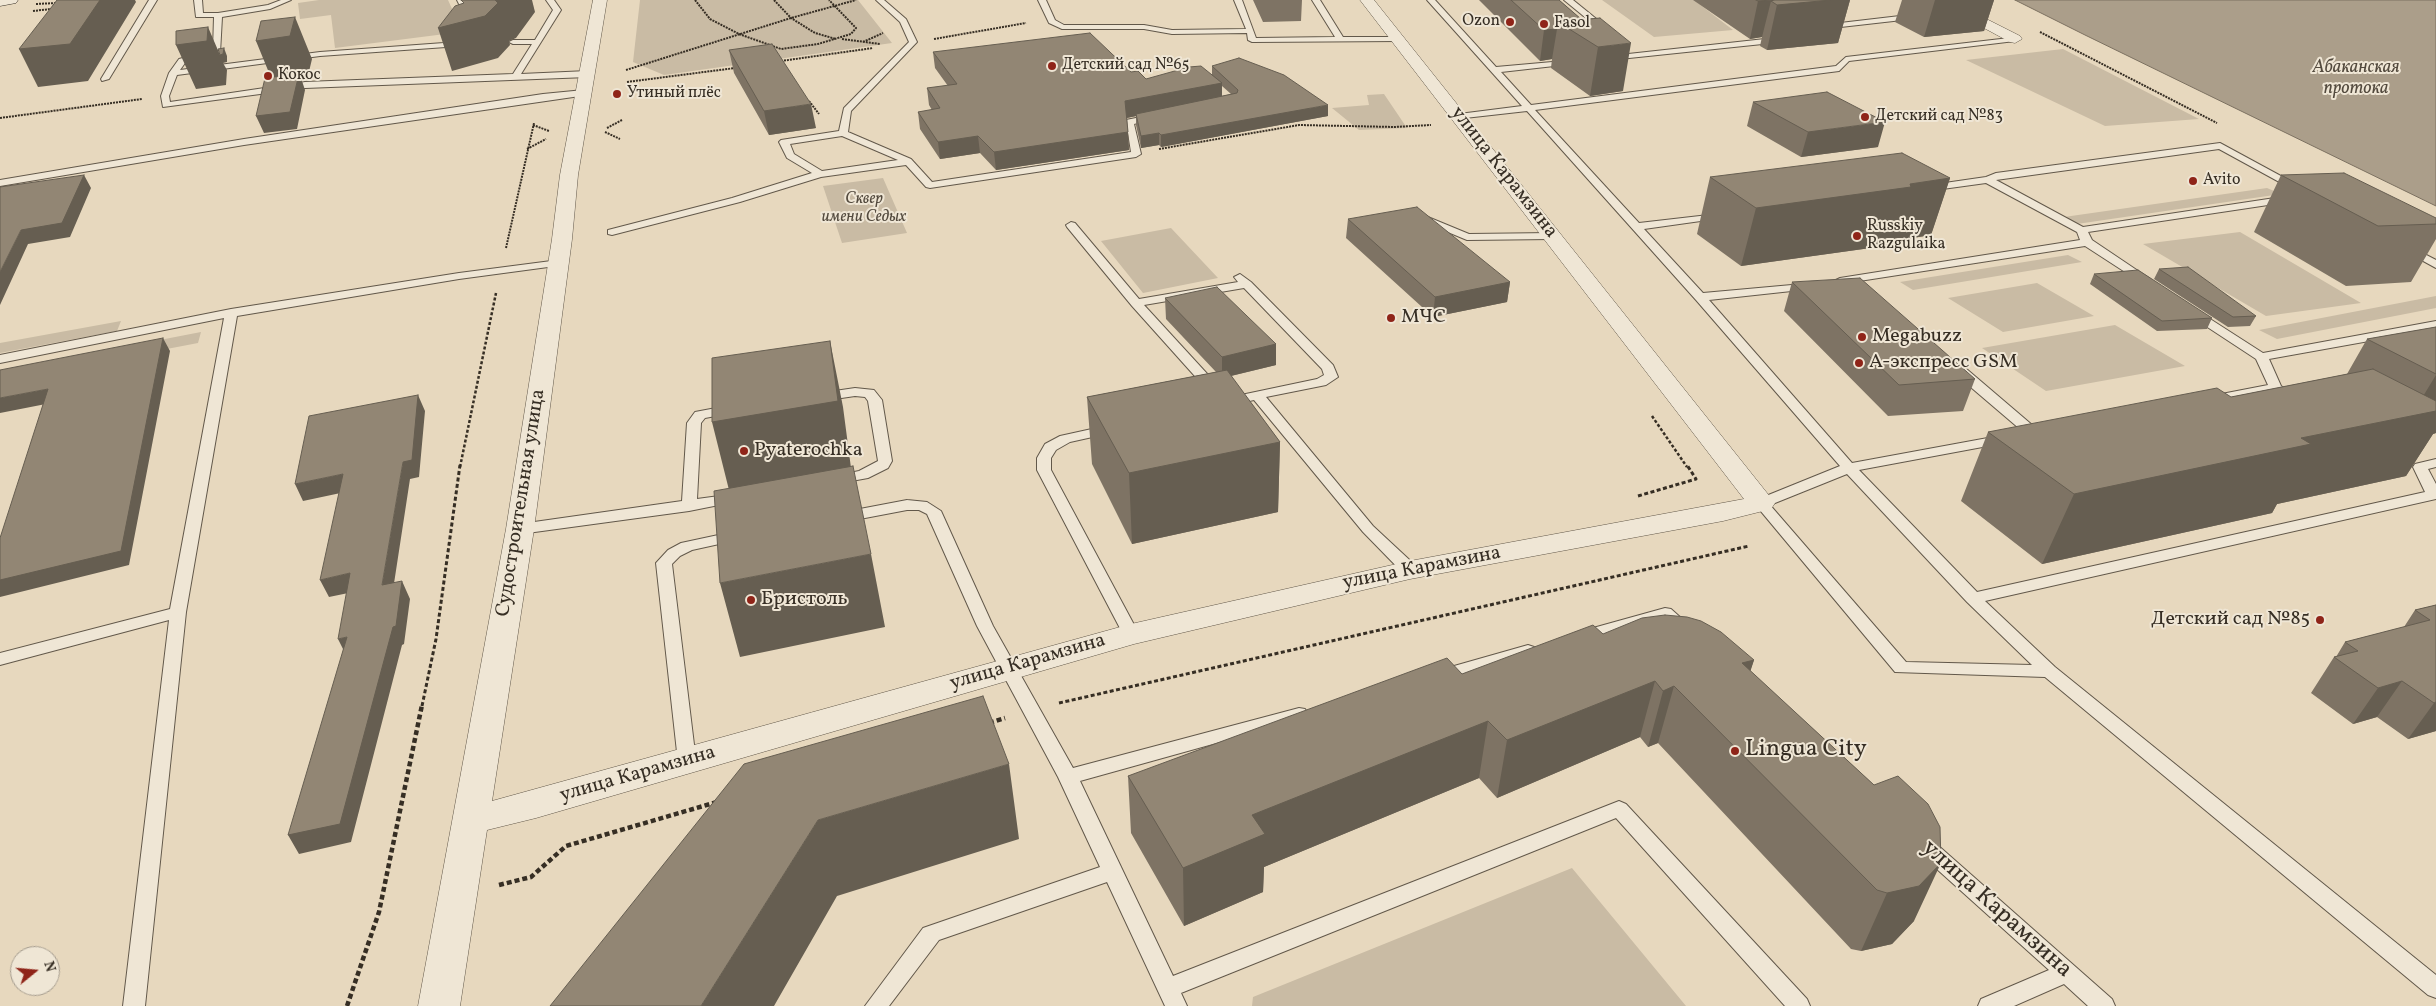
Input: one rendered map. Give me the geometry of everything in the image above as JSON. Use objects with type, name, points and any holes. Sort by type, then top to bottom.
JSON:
[{"type":"street","points":[[0,2],[11,0]]},
{"type":"street","name":"Судостроительная улица","points":[[439,1006],[520,529],[559,263],[569,174],[600,0]]},
{"type":"street","name":"улица Карамзина","points":[[470,820],[536,804],[1130,634],[1410,570],[1723,513],[1761,503],[1552,236],[1448,121],[1399,40],[1367,0]]},
{"type":"street","points":[[1940,7],[1959,11],[2015,39]]},
{"type":"lane","points":[[105,79],[153,0]]},
{"type":"lane","points":[[198,0],[199,15],[218,16],[270,7],[287,0]]},
{"type":"lane","points":[[446,45],[471,20],[461,0]]},
{"type":"lane","points":[[516,76],[556,10],[550,0]]},
{"type":"lane","points":[[843,133],[847,110],[909,45],[903,21],[880,0]]},
{"type":"lane","points":[[1042,0],[1052,21],[1062,27],[1144,27],[1172,32],[1251,31]]},
{"type":"lane","points":[[1238,0],[1251,31],[1252,40],[1399,40]]},
{"type":"lane","points":[[1316,0],[1341,40]]},
{"type":"lane","points":[[1431,0],[1439,0]]},
{"type":"lane","points":[[1431,0],[1700,297],[1849,468],[1973,598],[2049,671],[2436,988]]},
{"type":"lane","points":[[1568,0],[1614,36]]},
{"type":"lane","points":[[1817,28],[1930,14]]},
{"type":"lane","points":[[218,16],[217,51],[182,61],[173,73],[165,96],[166,105],[305,85],[516,76],[586,84]]},
{"type":"lane","points":[[1761,28],[1769,33],[1779,32]]},
{"type":"lane","points":[[1599,59],[1769,41],[1769,33]]},
{"type":"lane","points":[[1448,121],[1528,107],[1839,68],[1846,59],[2015,39]]},
{"type":"lane","points":[[513,42],[536,42]]},
{"type":"lane","points":[[173,73],[320,54],[463,45]]},
{"type":"lane","points":[[1629,49],[1636,55]]},
{"type":"lane","points":[[1494,70],[1580,61]]},
{"type":"lane","points":[[0,183],[244,142],[543,98],[586,84]]},
{"type":"lane","points":[[820,174],[790,156],[784,142],[843,133],[908,161],[930,185],[1136,154],[1129,122],[1167,115]]},
{"type":"lane","points":[[1920,189],[1988,180],[1996,176],[2220,146],[2306,196],[2082,230],[1988,180]]},
{"type":"lane","points":[[612,232],[736,200],[820,174],[908,161]]},
{"type":"lane","points":[[1413,214],[1467,237],[1552,236]]},
{"type":"lane","points":[[1636,227],[1734,214]]},
{"type":"lane","points":[[1071,225],[1136,303],[1221,403],[1321,382],[1331,377],[1328,368],[1244,280],[1136,303]]},
{"type":"lane","points":[[2082,230],[2087,242],[2153,286]]},
{"type":"lane","points":[[1700,297],[1855,280],[2087,242]]},
{"type":"lane","points":[[2403,246],[2436,264]]},
{"type":"lane","points":[[0,359],[231,313],[559,263]]},
{"type":"lane","points":[[1855,280],[1870,292]]},
{"type":"lane","points":[[2186,308],[2261,356],[2276,388],[2293,397]]},
{"type":"lane","points":[[134,1006],[178,612],[231,313]]},
{"type":"lane","points":[[2261,356],[2436,324]]},
{"type":"lane","points":[[1951,363],[2038,432],[1849,468],[1761,503],[1901,668],[2049,671]]},
{"type":"lane","points":[[2198,402],[2276,388]]},
{"type":"lane","points":[[805,399],[855,392],[869,393],[875,400],[884,461],[878,469],[863,475],[817,484]]},
{"type":"lane","points":[[1257,395],[1368,529],[1410,570]]},
{"type":"lane","points":[[689,506],[694,423],[700,416],[707,413],[746,407]]},
{"type":"lane","points":[[1122,426],[1065,439],[1050,447],[1044,458],[1044,470],[1130,634]]},
{"type":"lane","points":[[1973,598],[2434,495],[2415,464],[2436,463]]},
{"type":"lane","points":[[520,529],[748,496]]},
{"type":"lane","points":[[831,519],[907,505],[922,505],[933,511],[985,626],[1068,777],[1172,997],[1619,809],[1799,1006]]},
{"type":"lane","points":[[687,761],[664,563],[674,553],[687,546],[754,533]]},
{"type":"lane","points":[[0,659],[178,612]]},
{"type":"lane","points":[[1563,642],[1665,613],[1695,640]]},
{"type":"lane","points":[[1420,681],[1544,647]]},
{"type":"lane","points":[[1068,777],[1315,710]]},
{"type":"lane","name":"улица Карамзина","points":[[1911,833],[2104,1006]]},
{"type":"lane","points":[[876,1006],[931,934],[1113,871]]},
{"type":"lane","points":[[1989,1006],[2067,973]]},
{"type":"path","points":[[695,0],[710,18],[740,34],[781,49],[840,39],[851,34],[856,28],[829,0]]},
{"type":"path","points":[[774,0],[791,18],[815,33],[840,39],[890,46]]},
{"type":"path","points":[[626,70],[791,18],[856,0]]},
{"type":"path","points":[[36,4],[61,3]]},
{"type":"path","points":[[28,12],[55,9]]},
{"type":"path","points":[[773,62],[909,45],[1052,21]]},
{"type":"path","points":[[2038,32],[2224,126]]},
{"type":"path","points":[[627,82],[743,67]]},
{"type":"path","points":[[0,118],[165,96]]},
{"type":"path","points":[[346,1006],[379,912],[434,649],[457,480],[527,149],[543,98]]},
{"type":"path","points":[[808,99],[818,114],[847,110]]},
{"type":"path","points":[[620,139],[602,130],[622,120]]},
{"type":"path","points":[[1136,154],[1299,125],[1394,127],[1448,121]]},
{"type":"path","points":[[533,125],[556,134]]},
{"type":"path","points":[[527,149],[549,138]]},
{"type":"path","points":[[1674,446],[1696,479]]},
{"type":"path","points":[[985,724],[1032,710],[1748,546]]},
{"type":"path","points":[[531,877],[566,846],[718,802]]},
{"type":"green space","points":[[319,0],[448,0],[458,22],[445,34],[335,48],[331,15],[300,19],[298,3]]},
{"type":"green space","points":[[640,0],[858,0],[892,43],[664,75],[633,62]]},
{"type":"green space","points":[[1602,0],[1694,0],[1733,30],[1654,37]]},
{"type":"green space","points":[[2063,49],[2199,119],[2105,126],[1966,60]]},
{"type":"green space","points":[[1384,94],[1407,128],[1359,130],[1332,108],[1369,105],[1367,95]]},
{"type":"green space","name":"Сквер имени Седых","points":[[883,178],[907,233],[842,243],[823,186]]},
{"type":"green space","points":[[2267,188],[2281,194],[2077,224],[2064,217]]},
{"type":"green space","points":[[1171,228],[1218,278],[1143,293],[1101,241]]},
{"type":"green space","points":[[2240,232],[2361,303],[2266,316],[2143,244]]},
{"type":"green space","points":[[2068,255],[2082,262],[1913,290],[1900,282]]},
{"type":"green space","points":[[2037,283],[2094,316],[2003,332],[1948,298]]},
{"type":"green space","points":[[2436,296],[2436,308],[2277,339],[2259,330]]},
{"type":"green space","points":[[121,321],[117,331],[0,353],[0,343]]},
{"type":"green space","points":[[2115,325],[2185,366],[2046,391],[1982,348]]},
{"type":"green space","points":[[201,332],[198,343],[0,381],[0,371]]},
{"type":"green space","points":[[1572,868],[1686,1006],[1252,1006],[1253,997]]},
{"type":"water","name":"Абаканская протока","points":[[2015,0],[2436,0],[2436,206],[2085,35]]},
{"type":"building","points":[[57,0],[100,0],[70,44],[19,49]]},
{"type":"building","points":[[461,0],[495,0],[498,3],[485,16],[438,28],[455,6],[464,3]]},
{"type":"building","points":[[1511,0],[1559,0],[1581,19],[1558,22],[1557,29],[1544,30]]},
{"type":"building","points":[[1831,0],[1777,5],[1771,1]]},
{"type":"building","points":[[295,17],[290,36],[256,41],[261,21]]},
{"type":"building","points":[[1600,18],[1631,43],[1598,47],[1558,22]]},
{"type":"building","points":[[208,27],[207,41],[176,45],[176,31]]},
{"type":"building","points":[[1090,33],[1131,72],[1138,71],[1146,79],[1189,67],[1201,66],[1222,83],[1125,101],[1128,132],[994,152],[978,136],[938,142],[918,112],[940,108],[927,88],[957,84],[933,52]]},
{"type":"building","points":[[772,44],[811,104],[764,111],[729,50]]},
{"type":"building","points":[[224,48],[223,54],[220,55],[218,49]]},
{"type":"building","points":[[1239,58],[1284,75],[1328,105],[1161,135],[1159,133],[1141,136],[1136,114],[1237,93],[1238,90],[1212,66]]},
{"type":"building","points":[[299,74],[290,112],[256,116],[265,78]]},
{"type":"building","points":[[1827,92],[1885,122],[1808,132],[1753,102]]},
{"type":"building","points":[[1902,153],[1950,178],[1910,184],[1911,187],[1756,208],[1710,177]]},
{"type":"building","points":[[2344,173],[2436,218],[2436,224],[2378,226],[2281,175]]},
{"type":"building","points":[[84,175],[62,223],[21,230],[0,272],[0,187]]},
{"type":"building","points":[[1417,207],[1510,282],[1435,297],[1348,219]]},
{"type":"building","points":[[2188,267],[2256,316],[2233,317],[2159,269]]},
{"type":"building","points":[[2138,270],[2212,318],[2162,321],[2094,274]]},
{"type":"building","points":[[1860,278],[1975,379],[1899,385],[1792,282]]},
{"type":"building","points":[[1217,287],[1276,344],[1222,357],[1165,298]]},
{"type":"building","points":[[2436,327],[2436,374],[2367,339]]},
{"type":"building","points":[[163,338],[121,551],[0,580],[0,538],[48,389],[0,398],[0,370]]},
{"type":"building","points":[[830,341],[838,401],[712,422],[712,358]]},
{"type":"building","points":[[2373,369],[2436,401],[2436,411],[2301,438],[2311,444],[2074,494],[1988,432],[2217,388],[2231,397]]},
{"type":"building","points":[[1227,370],[1280,442],[1129,473],[1087,397]]},
{"type":"building","points":[[418,395],[412,460],[403,462],[382,585],[402,581],[396,626],[393,627],[340,824],[288,835],[347,637],[338,639],[350,573],[320,580],[343,474],[295,484],[309,416]]},
{"type":"building","points":[[853,466],[871,554],[720,583],[714,491]]},
{"type":"building","points":[[2436,605],[2436,702],[2434,703],[2402,681],[2378,688],[2334,657],[2358,651],[2345,642],[2430,620],[2415,610]]},
{"type":"building","points":[[1665,615],[1687,617],[1701,621],[1721,632],[1754,660],[1742,663],[1874,785],[1898,776],[1928,804],[1940,827],[1941,863],[1919,886],[1887,893],[1877,890],[1674,686],[1663,691],[1655,681],[1507,740],[1488,721],[1252,815],[1265,834],[1183,868],[1128,776],[1447,658],[1462,674],[1593,625],[1603,634],[1642,618]]},
{"type":"building","points":[[983,696],[1009,764],[818,820],[701,1006],[550,1006],[744,764]]},
{"type":"place","name":"Ozon","points":[[1510,22]]},
{"type":"place","name":"Fasol","points":[[1544,24]]},
{"type":"place","name":"Детский сад №65","points":[[1052,66]]},
{"type":"place","name":"Кокос","points":[[268,76]]},
{"type":"place","name":"Утиный плёс","points":[[617,94]]},
{"type":"place","name":"Детский сад №83","points":[[1865,117]]},
{"type":"place","name":"Avito","points":[[2193,181]]},
{"type":"place","name":"Russkiy Razgulaika","points":[[1857,236]]},
{"type":"place","name":"МЧС","points":[[1391,318]]},
{"type":"place","name":"Megabuzz","points":[[1862,337]]},
{"type":"place","name":"А-экспресс GSM","points":[[1859,363]]},
{"type":"place","name":"Pyaterochka","points":[[744,451]]},
{"type":"place","name":"Бристоль","points":[[751,600]]},
{"type":"place","name":"Детский сад №85","points":[[2320,620]]},
{"type":"place","name":"Lingua City","points":[[1735,751]]}]
